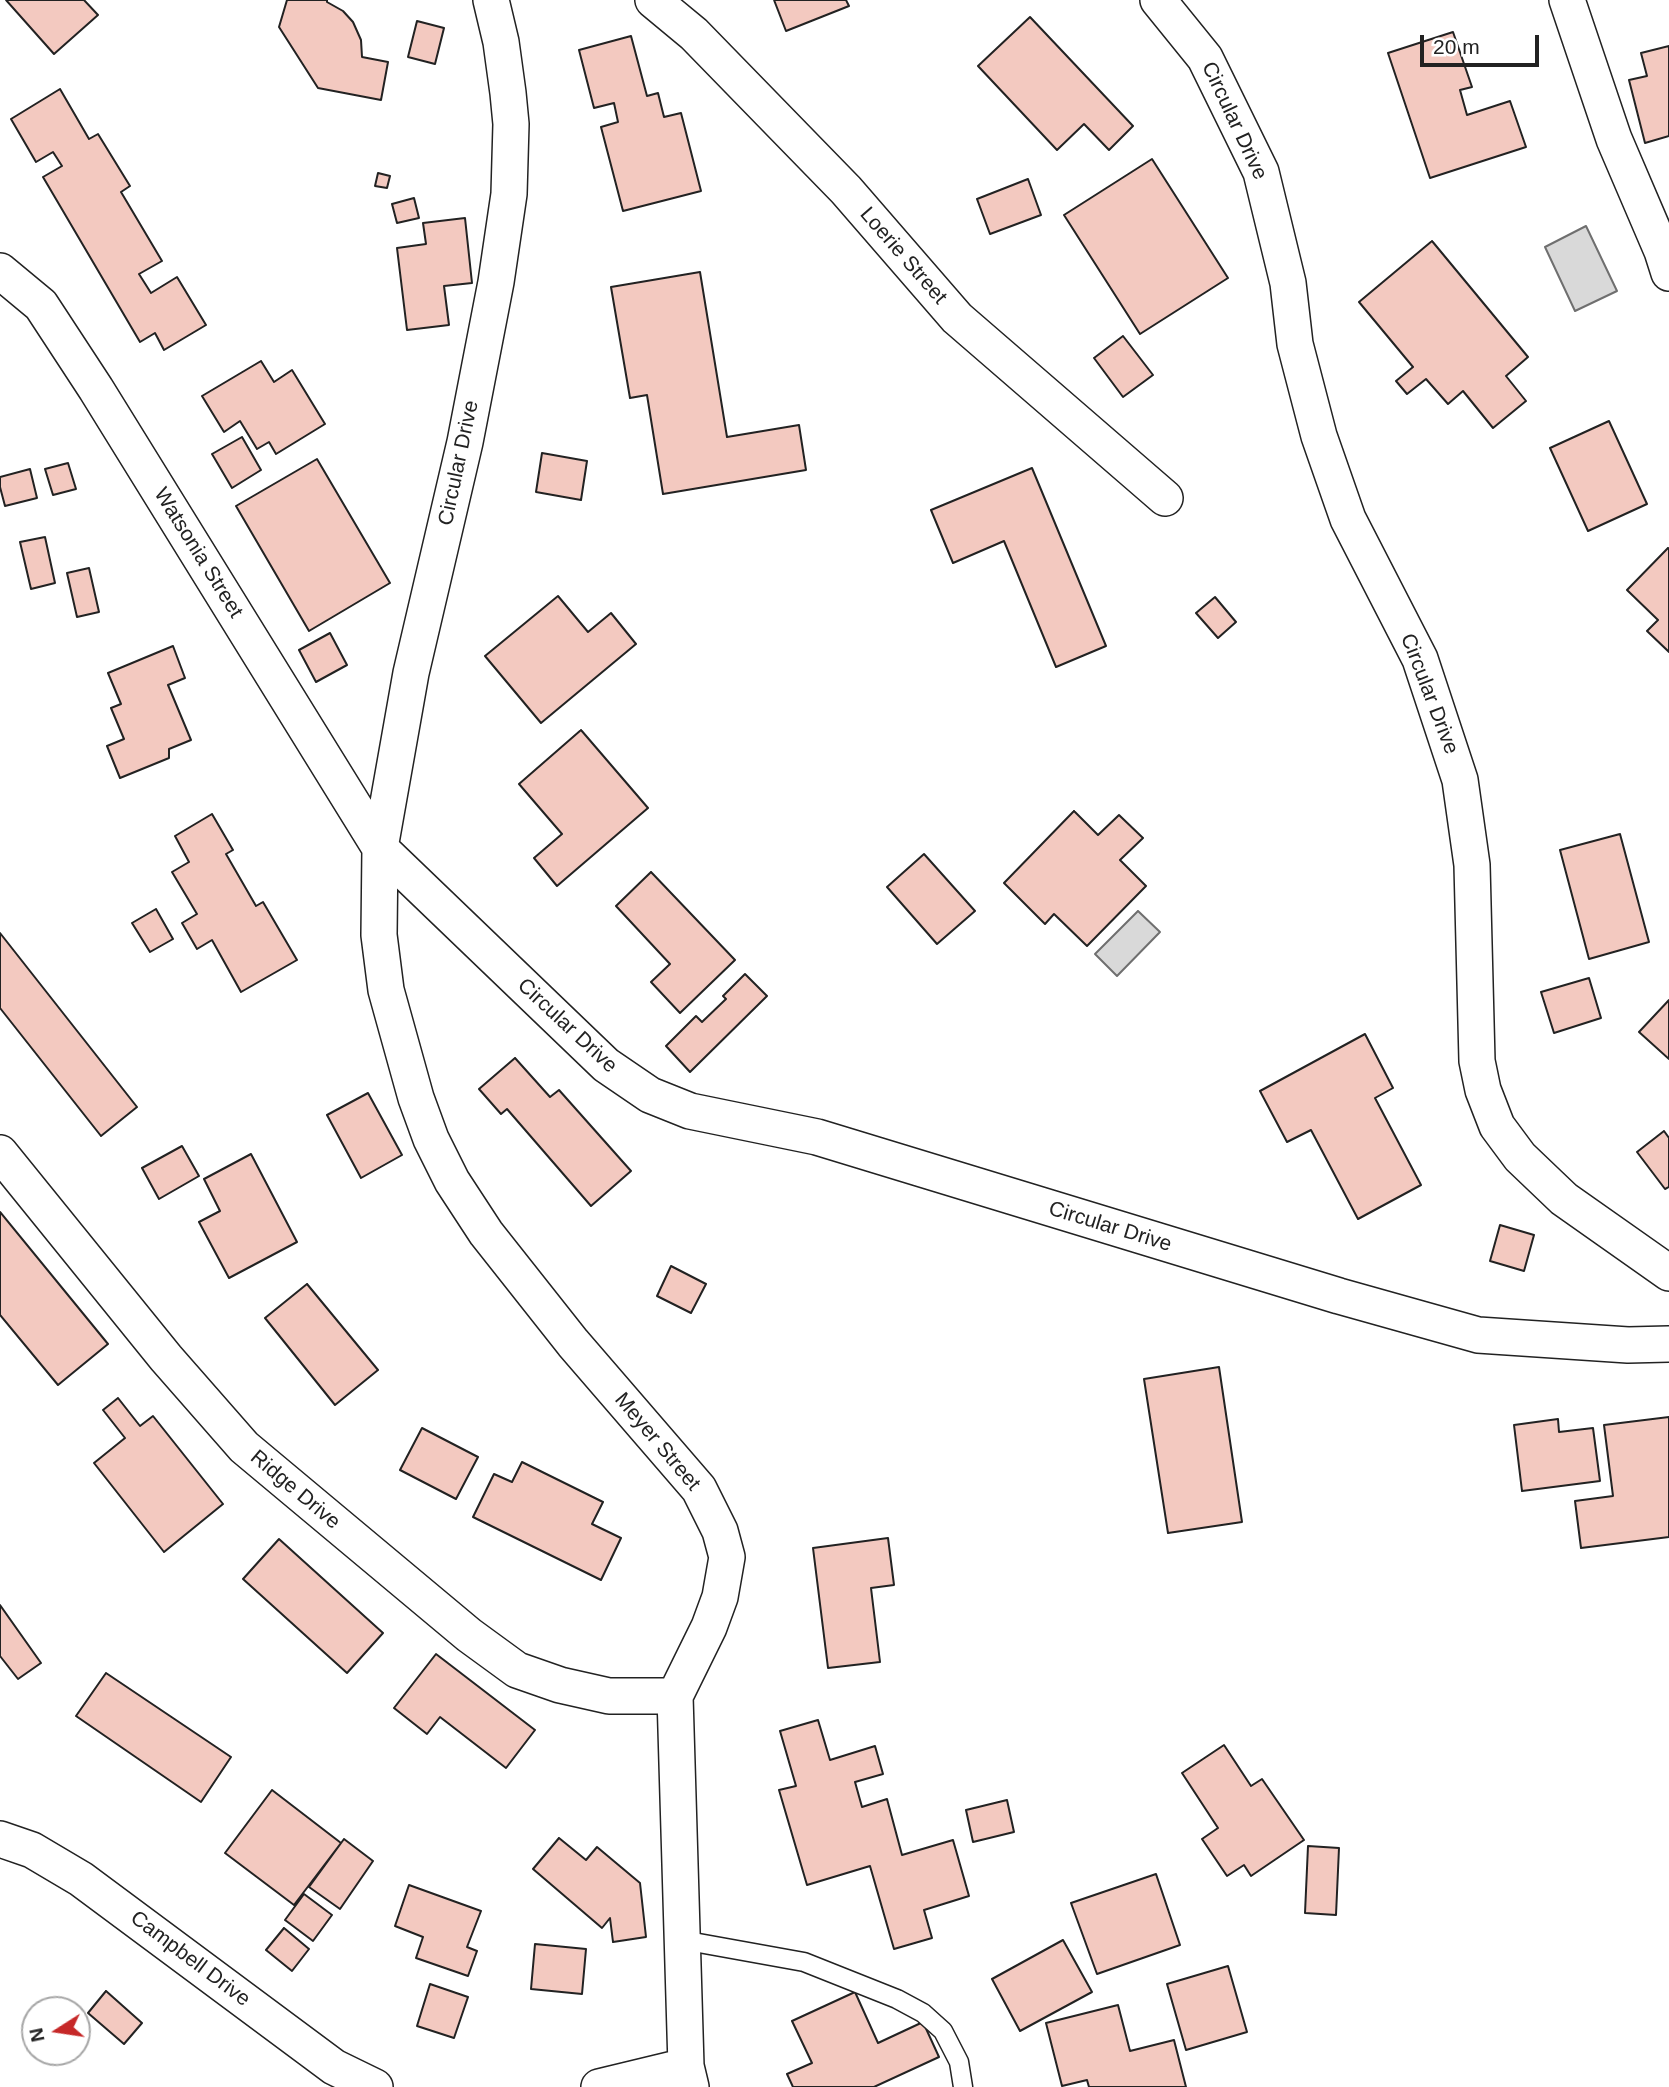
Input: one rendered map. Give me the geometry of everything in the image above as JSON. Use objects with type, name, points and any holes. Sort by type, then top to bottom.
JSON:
[{"type":"street","name":"Circular Drive","points":[[491,0],[501,42],[511,124],[509,194],[496,282],[473,402],[411,673],[380,848],[606,1065],[650,1095],[690,1111],[817,1138],[1339,1296],[1478,1335],[1628,1345],[1669,1344]]},
{"type":"street","name":"Loerie Street","points":[[653,0],[694,34],[846,190],[957,318],[1165,498]]},
{"type":"street","name":"Circular Drive","points":[[1158,0],[1205,58],[1261,172],[1288,282],[1295,344],[1319,436],[1348,519],[1420,659],[1460,780],[1472,865],[1477,1061],[1483,1090],[1497,1126],[1520,1157],[1564,1199],[1669,1273]]},
{"type":"street","points":[[1567,0],[1614,139],[1669,273]]},
{"type":"street","name":"Watsonia Street","points":[[0,271],[41,305],[96,388],[380,848]]},
{"type":"street","name":"Meyer Street","points":[[380,848],[379,935],[386,990],[416,1098],[441,1160],[486,1233],[573,1343],[699,1489],[720,1531],[727,1558],[720,1597],[709,1627],[676,1696],[682,1940],[689,2076]]},
{"type":"street","name":"Ridge Drive","points":[[0,1153],[166,1358],[244,1447],[469,1635],[517,1670],[560,1685],[609,1696],[676,1696]]},
{"type":"street","name":"Campbell Drive","points":[[0,1839],[32,1850],[81,1879],[334,2067],[375,2087]]},
{"type":"street","points":[[599,2087],[689,2076]]},
{"type":"lane","points":[[682,1940],[804,1962],[897,1999],[923,2013],[943,2031],[958,2062],[963,2087]]},
{"type":"shaded area","points":[[1586,226],[1617,291],[1575,311],[1545,247]]},
{"type":"shaded area","points":[[1138,911],[1160,932],[1117,976],[1095,954]]},
{"type":"building","points":[[6,0],[84,0],[98,15],[54,54]]},
{"type":"building","points":[[287,0],[327,0],[343,11],[353,22],[361,40],[362,57],[388,62],[381,100],[318,88],[279,27]]},
{"type":"building","points":[[774,0],[846,0],[849,6],[786,31]]},
{"type":"building","points":[[1030,17],[1133,126],[1109,150],[1084,124],[1057,150],[978,66]]},
{"type":"building","points":[[417,21],[444,28],[435,64],[408,57]]},
{"type":"building","points":[[1453,32],[1472,87],[1460,90],[1467,115],[1510,101],[1526,147],[1430,178],[1388,53]]},
{"type":"building","points":[[631,36],[647,96],[658,93],[664,117],[681,113],[701,191],[623,211],[601,127],[618,122],[614,103],[594,108],[579,50]]},
{"type":"building","points":[[1669,46],[1669,136],[1645,143],[1629,80],[1647,76],[1641,53]]},
{"type":"building","points":[[60,89],[89,139],[98,134],[130,186],[121,192],[162,261],[139,274],[151,293],[177,277],[206,325],[164,350],[155,333],[140,342],[43,177],[62,166],[53,152],[36,162],[11,119]]},
{"type":"building","points":[[1152,159],[1228,278],[1140,334],[1064,215]]},
{"type":"building","points":[[378,173],[390,176],[387,188],[375,186]]},
{"type":"building","points":[[1028,179],[1041,215],[990,234],[977,199]]},
{"type":"building","points":[[414,198],[419,218],[397,223],[392,204]]},
{"type":"building","points":[[465,218],[472,283],[444,286],[449,325],[407,330],[397,248],[426,244],[423,223]]},
{"type":"building","points":[[1432,241],[1528,357],[1506,376],[1526,401],[1493,428],[1463,391],[1448,404],[1426,379],[1407,394],[1396,381],[1413,367],[1359,302]]},
{"type":"building","points":[[700,272],[727,437],[799,425],[806,470],[663,494],[647,395],[630,398],[611,287]]},
{"type":"building","points":[[1123,336],[1153,375],[1123,397],[1094,358]]},
{"type":"building","points":[[261,361],[274,382],[292,370],[325,424],[276,454],[269,442],[257,449],[240,421],[224,432],[202,396]]},
{"type":"building","points":[[1609,421],[1647,504],[1588,531],[1550,448]]},
{"type":"building","points":[[242,437],[261,470],[232,488],[212,454]]},
{"type":"building","points":[[542,453],[587,461],[581,500],[536,492]]},
{"type":"building","points":[[317,459],[390,583],[309,631],[236,506]]},
{"type":"building","points":[[68,463],[76,489],[53,495],[45,469]]},
{"type":"building","points":[[1032,468],[1106,646],[1056,667],[1004,541],[953,563],[931,510]]},
{"type":"building","points":[[30,469],[37,498],[5,506],[0,477]]},
{"type":"building","points":[[45,537],[55,583],[31,589],[20,542]]},
{"type":"building","points":[[1668,548],[1669,652],[1647,631],[1658,620],[1627,590]]},
{"type":"building","points":[[89,568],[99,612],[77,617],[67,573]]},
{"type":"building","points":[[558,596],[588,632],[611,613],[636,644],[541,723],[485,656]]},
{"type":"building","points":[[1215,597],[1236,622],[1218,638],[1196,613]]},
{"type":"building","points":[[330,633],[347,665],[316,682],[299,650]]},
{"type":"building","points":[[173,646],[185,678],[168,685],[191,740],[169,749],[169,758],[120,778],[107,746],[124,739],[111,708],[121,704],[108,673]]},
{"type":"building","points":[[581,730],[648,808],[557,886],[534,858],[562,834],[519,784]]},
{"type":"building","points":[[1074,811],[1098,835],[1119,815],[1143,838],[1120,860],[1146,886],[1087,946],[1054,914],[1045,924],[1004,883]]},
{"type":"building","points":[[212,814],[233,850],[226,854],[256,906],[263,902],[297,960],[241,992],[212,940],[197,949],[182,923],[197,914],[172,872],[189,862],[175,836]]},
{"type":"building","points":[[1620,834],[1649,942],[1589,959],[1560,850]]},
{"type":"building","points":[[924,854],[975,911],[937,944],[887,887]]},
{"type":"building","points":[[651,872],[735,960],[680,1013],[651,982],[670,964],[616,906]]},
{"type":"building","points":[[156,909],[173,939],[150,952],[132,923]]},
{"type":"building","points":[[0,933],[137,1107],[101,1136],[0,1008]]},
{"type":"building","points":[[745,974],[767,996],[690,1072],[666,1046],[696,1016],[702,1022],[726,999],[723,996]]},
{"type":"building","points":[[1589,978],[1601,1018],[1554,1033],[1541,992]]},
{"type":"building","points":[[1669,1000],[1669,1059],[1639,1032]]},
{"type":"building","points":[[1365,1034],[1393,1088],[1375,1098],[1421,1185],[1358,1219],[1311,1130],[1287,1142],[1260,1091]]},
{"type":"building","points":[[515,1058],[550,1097],[559,1090],[631,1171],[591,1206],[507,1109],[501,1114],[479,1089]]},
{"type":"building","points":[[368,1093],[402,1155],[361,1178],[327,1115]]},
{"type":"building","points":[[1664,1131],[1669,1138],[1669,1187],[1665,1189],[1637,1152]]},
{"type":"building","points":[[182,1146],[199,1176],[159,1199],[142,1168]]},
{"type":"building","points":[[251,1154],[297,1242],[229,1278],[199,1222],[220,1211],[204,1179]]},
{"type":"building","points":[[0,1212],[108,1344],[58,1385],[0,1315]]},
{"type":"building","points":[[1500,1225],[1534,1235],[1524,1271],[1490,1261]]},
{"type":"building","points":[[671,1266],[706,1284],[691,1313],[657,1296]]},
{"type":"building","points":[[307,1284],[378,1370],[335,1405],[265,1318]]},
{"type":"building","points":[[1219,1367],[1242,1522],[1168,1533],[1144,1379]]},
{"type":"building","points":[[118,1398],[140,1426],[153,1416],[223,1504],[164,1552],[94,1463],[125,1438],[103,1410]]},
{"type":"building","points":[[1669,1417],[1669,1537],[1581,1548],[1575,1501],[1613,1496],[1604,1425]]},
{"type":"building","points":[[1558,1419],[1559,1432],[1593,1428],[1600,1481],[1522,1491],[1514,1425]]},
{"type":"building","points":[[422,1428],[478,1457],[456,1499],[400,1470]]},
{"type":"building","points":[[522,1462],[603,1502],[592,1524],[621,1538],[601,1580],[473,1517],[494,1474],[512,1482]]},
{"type":"building","points":[[888,1538],[894,1585],[871,1588],[880,1662],[828,1668],[813,1548]]},
{"type":"building","points":[[279,1539],[383,1633],[347,1673],[243,1579]]},
{"type":"building","points":[[0,1605],[41,1663],[18,1679],[0,1656]]},
{"type":"building","points":[[436,1654],[535,1730],[506,1768],[440,1717],[427,1734],[394,1708]]},
{"type":"building","points":[[106,1673],[231,1757],[201,1802],[76,1716]]},
{"type":"building","points":[[818,1720],[830,1760],[875,1746],[883,1774],[855,1782],[862,1807],[887,1799],[902,1855],[953,1840],[969,1896],[924,1910],[932,1938],[894,1949],[870,1866],[807,1885],[779,1790],[796,1786],[780,1731]]},
{"type":"building","points":[[1224,1745],[1251,1786],[1262,1779],[1304,1840],[1251,1876],[1244,1865],[1227,1876],[1202,1839],[1218,1828],[1182,1773]]},
{"type":"building","points":[[272,1790],[341,1843],[294,1905],[225,1853]]},
{"type":"building","points":[[1007,1800],[1014,1832],[973,1842],[966,1810]]},
{"type":"building","points":[[559,1838],[586,1860],[597,1847],[640,1883],[646,1937],[613,1942],[610,1918],[602,1928],[533,1869]]},
{"type":"building","points":[[344,1839],[373,1861],[340,1909],[309,1887]]},
{"type":"building","points":[[1308,1846],[1339,1848],[1336,1915],[1305,1913]]},
{"type":"building","points":[[1156,1874],[1180,1945],[1097,1974],[1071,1903]]},
{"type":"building","points":[[409,1885],[481,1911],[467,1947],[477,1951],[468,1976],[416,1958],[423,1937],[395,1926]]},
{"type":"building","points":[[304,1894],[332,1915],[313,1941],[285,1920]]},
{"type":"building","points":[[284,1928],[309,1949],[292,1971],[266,1950]]},
{"type":"building","points":[[1063,1940],[1092,1992],[1020,2031],[992,1979]]},
{"type":"building","points":[[535,1944],[586,1949],[582,1994],[531,1989]]},
{"type":"building","points":[[1228,1966],[1247,2032],[1186,2050],[1167,1984]]},
{"type":"building","points":[[430,1984],[468,1997],[454,2038],[417,2026]]},
{"type":"building","points":[[106,1991],[142,2023],[124,2044],[91,2016],[91,2009]]},
{"type":"building","points":[[855,1992],[878,2043],[923,2022],[939,2057],[874,2087],[793,2087],[787,2074],[812,2063],[792,2021]]},
{"type":"building","points":[[1118,2005],[1130,2051],[1174,2040],[1186,2087],[1089,2087],[1087,2080],[1062,2086],[1046,2023]]}]
